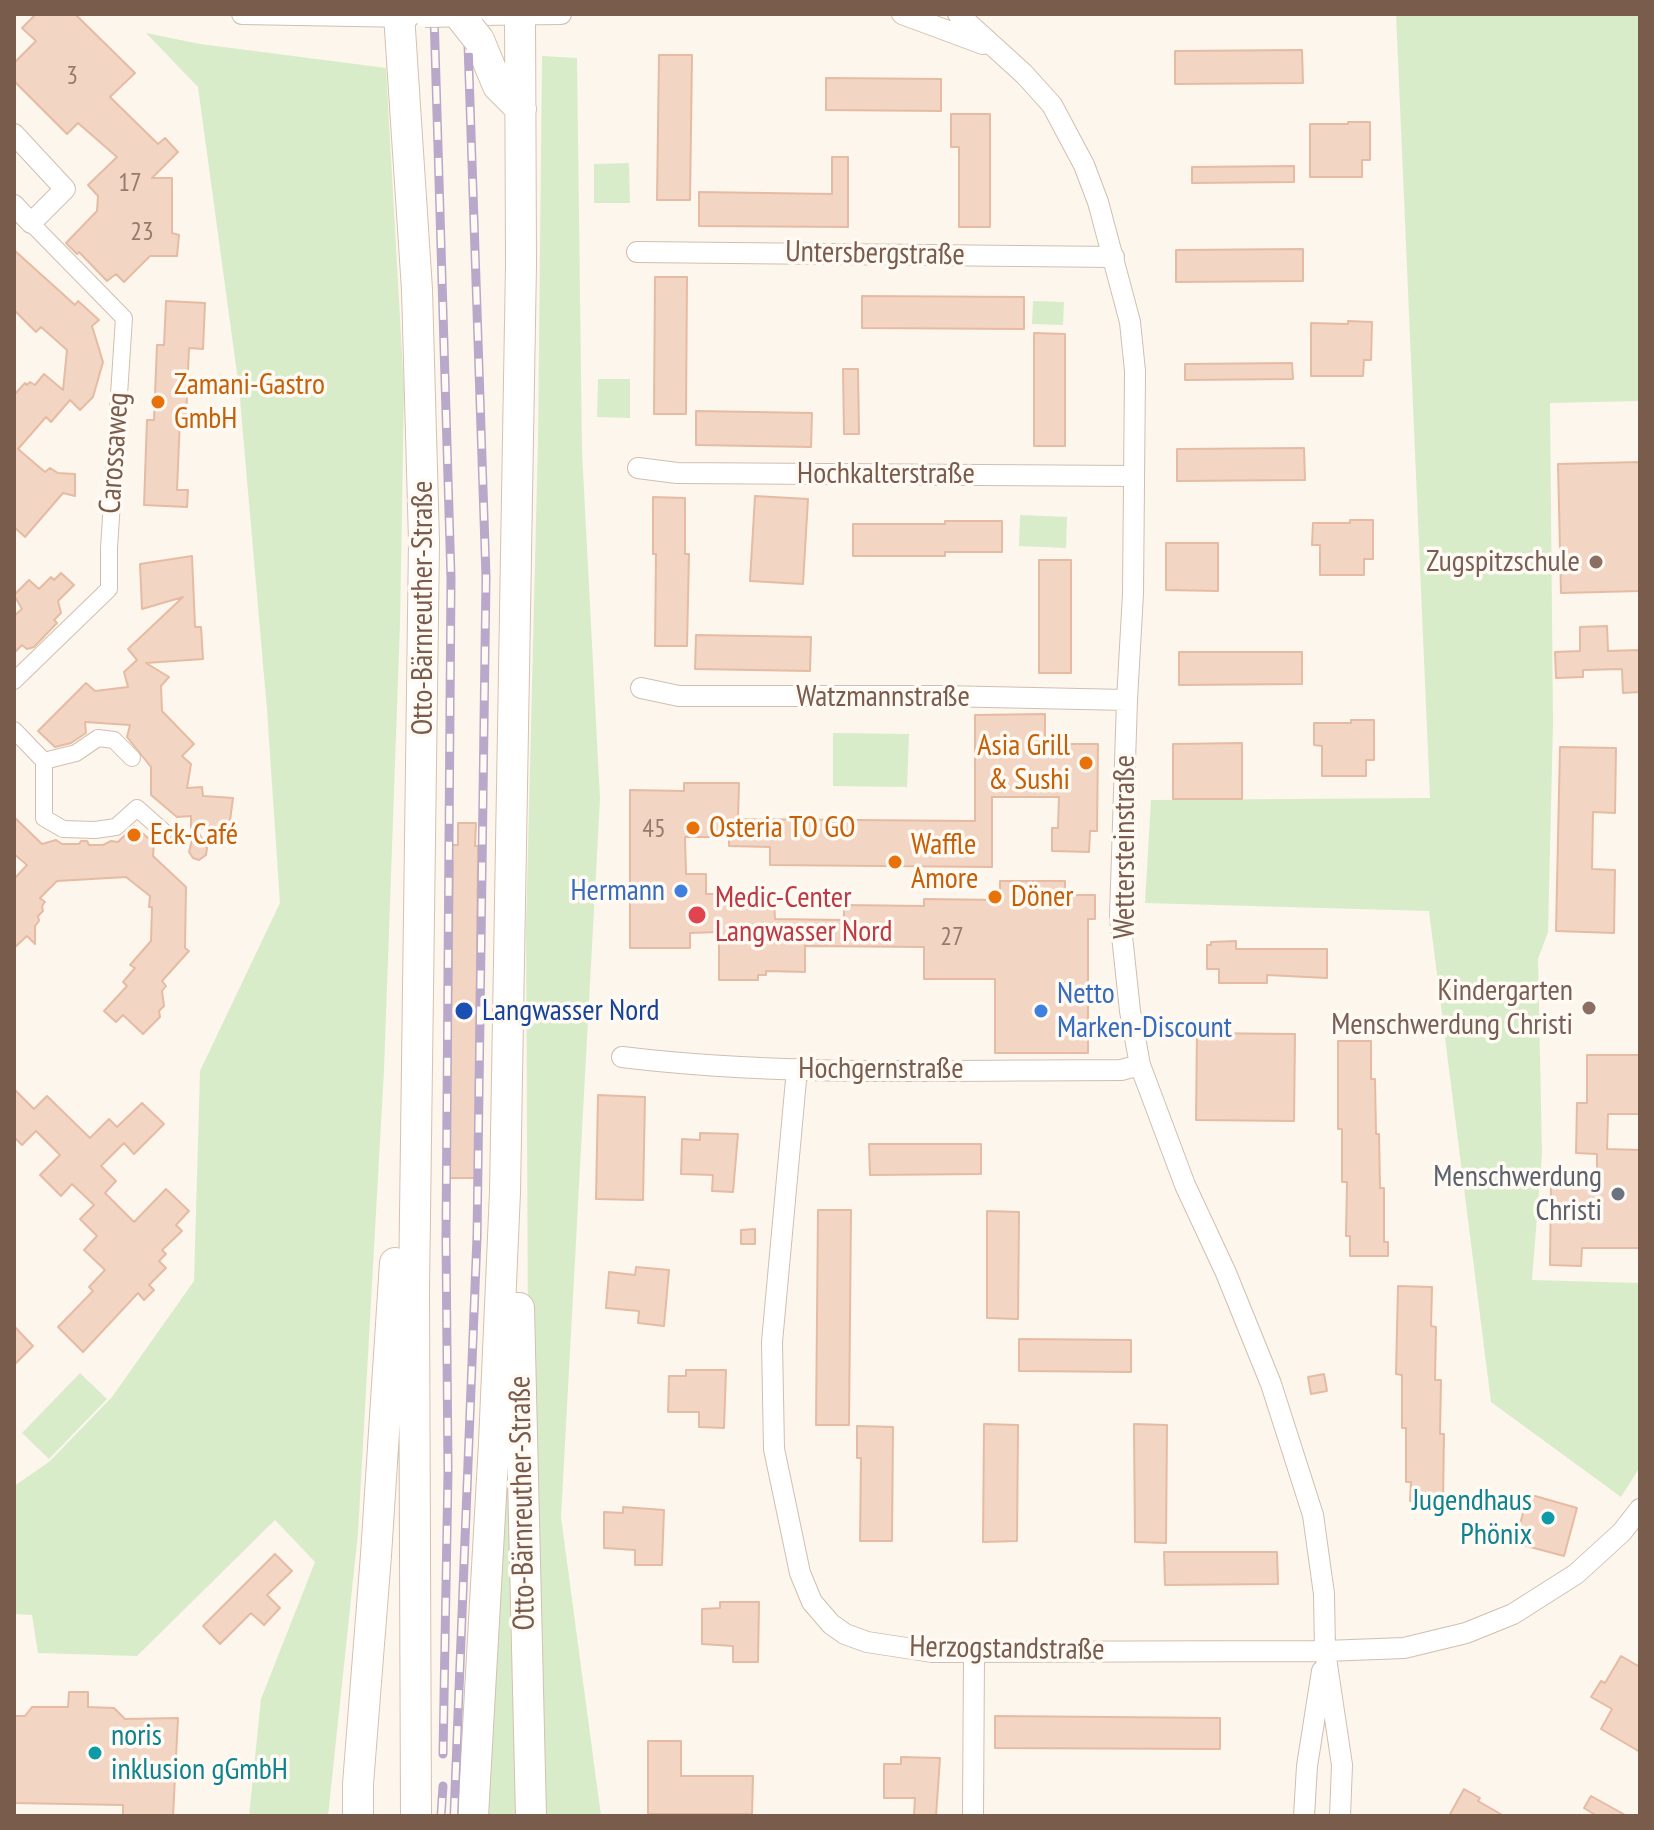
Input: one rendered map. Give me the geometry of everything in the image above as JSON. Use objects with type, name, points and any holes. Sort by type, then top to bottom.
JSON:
[{"type":"main road","name":"Otto-Bärnreuther-Straße","points":[[473,1816],[505,1192],[521,279],[520,15]]},
{"type":"main road","name":"Otto-Bärnreuther-Straße","points":[[408,16],[424,552],[415,1203],[416,1816]]},
{"type":"main road","points":[[470,20],[498,86],[521,109]]},
{"type":"main road","name":"Otto-Bärnreuther-Straße","points":[[505,1192],[519,1239],[531,1816]]},
{"type":"main road","name":"Otto-Bärnreuther-Straße","points":[[358,1816],[395,1259],[415,1203]]},
{"type":"main road","name":"Otto-Bärnreuther-Straße","points":[[349,1816],[358,1784]]},
{"type":"street","points":[[242,14],[470,20],[561,14]]},
{"type":"street","name":"Wettersteinstraße","points":[[902,14],[994,48]]},
{"type":"street","name":"Wettersteinstraße","points":[[958,14],[1024,74],[1052,105],[1084,165],[1114,257],[1131,334],[1135,371],[1133,594],[1120,917],[1130,1011],[1140,1065],[1185,1185],[1226,1273],[1295,1451],[1313,1515],[1324,1594],[1325,1651],[1342,1765],[1340,1816]]},
{"type":"street","points":[[14,134],[65,189],[31,223]]},
{"type":"street","name":"Carossaweg","points":[[14,205],[124,318],[109,589],[14,681]]},
{"type":"street","name":"Untersbergstraße","points":[[637,252],[1114,257]]},
{"type":"street","name":"Hochkalterstraße","points":[[638,468],[677,473],[1134,476]]},
{"type":"street","name":"Watzmannstraße","points":[[641,688],[679,696],[1127,700]]},
{"type":"street","points":[[14,730],[44,761],[44,818],[63,829],[95,830],[116,827],[137,808],[164,832]]},
{"type":"street","points":[[44,761],[76,753],[98,738],[114,740],[132,758]]},
{"type":"street","name":"Hochgernstraße","points":[[622,1057],[684,1064],[797,1069],[1121,1070],[1140,1065]]},
{"type":"street","name":"Herzogstandstraße","points":[[797,1069],[772,1342],[774,1449],[800,1573],[812,1602],[831,1624],[845,1634],[867,1642],[932,1652],[1404,1648],[1466,1633],[1513,1614],[1576,1574],[1637,1520]]},
{"type":"street","name":"Wettersteinstraße","points":[[1304,1816],[1307,1766],[1325,1651]]},
{"type":"street","points":[[973,1816],[974,1652]]},
{"type":"green space","points":[[1396,14],[1640,14],[1640,401],[1550,403],[1553,723],[1548,932],[1538,959],[1542,1153],[1532,1280],[1640,1283],[1640,1467],[1621,1497],[1491,1402],[1429,911],[1145,903],[1151,800],[1430,798]]},
{"type":"green space","points":[[146,33],[200,44],[386,68],[404,389],[400,624],[384,1070],[358,1533],[328,1816],[249,1816],[261,1699],[315,1562],[275,1520],[137,1656],[38,1653],[32,1615],[14,1614],[14,1486],[49,1462],[112,1397],[194,1281],[200,1071],[280,903],[239,388],[198,87]]},
{"type":"green space","points":[[542,56],[577,58],[582,451],[600,799],[561,1517],[601,1816],[486,1816],[512,1328],[528,1325],[526,928],[538,441]]},
{"type":"green space","points":[[629,163],[630,203],[594,203],[594,164]]},
{"type":"green space","points":[[1033,301],[1064,302],[1063,325],[1032,324]]},
{"type":"green space","points":[[598,379],[630,379],[630,418],[597,417]]},
{"type":"green space","points":[[1020,515],[1067,517],[1066,548],[1019,546]]},
{"type":"green space","points":[[833,733],[909,734],[907,787],[833,786]]},
{"type":"green space","points":[[80,1373],[107,1399],[49,1459],[22,1433]]},
{"type":"building","points":[[36,14],[75,14],[135,73],[110,97],[158,144],[165,138],[178,152],[152,178],[172,178],[172,233],[179,235],[177,256],[150,256],[124,282],[116,274],[107,281],[66,243],[97,211],[98,196],[88,185],[117,157],[78,123],[67,134],[14,81],[14,63],[36,41],[22,28]]},
{"type":"building","points":[[1302,50],[1303,83],[1175,84],[1175,51]]},
{"type":"building","points":[[659,55],[692,55],[690,200],[657,200]]},
{"type":"building","points":[[826,78],[941,79],[941,111],[826,110]]},
{"type":"building","points":[[951,114],[990,114],[990,227],[959,227],[959,147],[951,147]]},
{"type":"building","points":[[1370,122],[1370,160],[1362,160],[1362,177],[1310,177],[1310,124]]},
{"type":"building","points":[[832,157],[848,157],[848,227],[699,226],[699,192],[832,194]]},
{"type":"building","points":[[1294,166],[1294,182],[1192,183],[1192,167]]},
{"type":"building","points":[[1303,249],[1303,281],[1176,282],[1176,250]]},
{"type":"building","points":[[14,250],[75,305],[78,301],[99,320],[92,326],[103,362],[93,397],[80,410],[70,400],[51,422],[46,417],[18,449],[45,472],[50,468],[58,473],[75,474],[75,496],[63,493],[25,537],[14,527],[14,395],[25,383],[35,385],[44,374],[63,390],[67,350],[41,327],[36,332],[14,310]]},
{"type":"building","points":[[655,277],[687,277],[686,414],[654,414]]},
{"type":"building","points":[[862,296],[1024,297],[1024,329],[862,328]]},
{"type":"building","points":[[166,301],[205,303],[203,349],[189,348],[186,419],[180,418],[177,490],[188,490],[187,507],[144,505],[147,420],[154,420],[157,345],[164,345]]},
{"type":"building","points":[[1348,321],[1372,322],[1371,360],[1364,360],[1363,376],[1311,376],[1311,323],[1348,324]]},
{"type":"building","points":[[1034,333],[1065,334],[1065,446],[1034,446]]},
{"type":"building","points":[[1292,363],[1293,379],[1185,380],[1185,364]]},
{"type":"building","points":[[843,369],[858,369],[859,434],[844,434]]},
{"type":"building","points":[[696,411],[812,413],[811,447],[696,445]]},
{"type":"building","points":[[1304,448],[1305,480],[1177,481],[1177,449]]},
{"type":"building","points":[[1640,462],[1640,591],[1561,593],[1558,464]]},
{"type":"building","points":[[755,496],[808,499],[803,584],[750,581]]},
{"type":"building","points":[[653,497],[685,498],[685,554],[689,554],[687,646],[655,646]]},
{"type":"building","points":[[1350,520],[1373,520],[1373,559],[1364,559],[1364,575],[1320,575],[1320,545],[1312,545],[1313,523],[1350,523]]},
{"type":"building","points":[[945,521],[1002,521],[1002,552],[945,552],[945,556],[853,556],[853,524],[945,524]]},
{"type":"building","points":[[1166,543],[1218,543],[1218,591],[1166,590]]},
{"type":"building","points":[[192,556],[195,627],[201,627],[203,659],[146,663],[169,677],[161,686],[162,711],[194,744],[182,756],[191,764],[187,788],[202,787],[203,796],[233,798],[229,828],[196,828],[207,848],[206,855],[199,860],[189,852],[195,828],[191,828],[191,816],[177,817],[151,795],[151,767],[127,737],[130,725],[85,722],[86,733],[71,743],[55,747],[38,731],[86,683],[95,691],[128,687],[124,672],[137,660],[128,649],[183,597],[142,609],[140,564]]},
{"type":"building","points":[[1039,560],[1071,560],[1071,673],[1039,673]]},
{"type":"building","points":[[61,573],[74,585],[58,601],[61,613],[54,620],[57,623],[34,647],[27,649],[22,645],[14,653],[14,616],[22,609],[14,595],[29,580],[39,589],[51,577],[54,580]]},
{"type":"building","points":[[1607,626],[1608,651],[1640,650],[1640,692],[1623,693],[1622,669],[1583,670],[1583,677],[1556,678],[1555,652],[1580,651],[1580,627]]},
{"type":"building","points":[[696,635],[811,637],[810,671],[695,669]]},
{"type":"building","points":[[1179,652],[1302,652],[1302,684],[1179,685]]},
{"type":"building","points":[[1045,714],[1045,744],[1098,744],[1097,831],[1090,831],[1089,852],[1052,851],[1052,828],[1058,828],[1059,797],[992,797],[992,867],[770,865],[770,847],[729,846],[729,837],[685,837],[686,874],[706,874],[706,894],[723,894],[723,901],[774,901],[775,919],[844,920],[844,905],[924,906],[924,899],[1000,900],[1000,881],[1065,881],[1065,895],[1095,895],[1095,919],[1088,919],[1088,1053],[995,1053],[995,979],[924,979],[924,947],[805,946],[805,972],[766,971],[766,975],[758,975],[758,980],[719,980],[719,932],[690,933],[690,948],[630,948],[630,790],[684,791],[684,783],[739,783],[738,819],[975,821],[975,715]]},
{"type":"building","points":[[1351,720],[1374,720],[1374,760],[1366,760],[1366,776],[1322,776],[1322,746],[1314,745],[1314,723],[1351,723]]},
{"type":"building","points":[[1242,743],[1242,799],[1173,799],[1173,744]]},
{"type":"building","points":[[1560,747],[1616,748],[1615,813],[1593,812],[1592,869],[1615,870],[1614,933],[1556,931]]},
{"type":"building","points":[[14,817],[42,844],[56,840],[62,844],[87,841],[89,845],[103,845],[118,842],[134,826],[154,843],[153,856],[186,887],[185,948],[189,951],[162,981],[166,986],[162,991],[164,1006],[159,1011],[160,1017],[143,1034],[123,1015],[116,1022],[104,1011],[127,986],[123,982],[135,968],[130,965],[151,941],[150,896],[126,877],[57,881],[40,898],[45,902],[35,926],[35,944],[27,936],[14,948],[14,879],[27,865],[14,854]]},
{"type":"building","points":[[458,823],[476,823],[475,846],[478,846],[475,1178],[449,1178],[453,861],[450,861],[450,845],[458,845]]},
{"type":"building","points":[[1236,941],[1236,949],[1327,949],[1327,978],[1267,975],[1267,983],[1219,983],[1219,969],[1207,969],[1207,945],[1211,942]]},
{"type":"building","points":[[1197,1033],[1295,1034],[1294,1121],[1196,1120]]},
{"type":"building","points":[[1338,1041],[1371,1041],[1371,1079],[1375,1079],[1376,1134],[1379,1134],[1380,1188],[1384,1188],[1384,1242],[1388,1242],[1388,1256],[1350,1256],[1350,1236],[1346,1236],[1347,1182],[1342,1182],[1342,1129],[1338,1129]]},
{"type":"building","points":[[1587,1055],[1640,1055],[1640,1114],[1608,1114],[1607,1149],[1640,1150],[1640,1248],[1582,1248],[1581,1266],[1550,1265],[1551,1183],[1597,1183],[1597,1154],[1576,1153],[1577,1103],[1587,1103]]},
{"type":"building","points":[[14,1089],[34,1109],[47,1096],[90,1138],[109,1119],[117,1127],[142,1103],[164,1124],[134,1154],[124,1143],[101,1166],[116,1181],[105,1193],[134,1222],[166,1189],[189,1211],[176,1225],[182,1231],[162,1250],[166,1254],[159,1261],[166,1268],[149,1285],[154,1290],[144,1300],[138,1293],[83,1352],[58,1327],[93,1291],[89,1287],[105,1270],[84,1250],[97,1236],[80,1219],[94,1205],[72,1184],[61,1196],[40,1175],[60,1155],[36,1131],[22,1145],[14,1137]]},
{"type":"building","points":[[598,1095],[645,1097],[643,1200],[596,1199]]},
{"type":"building","points":[[700,1133],[738,1134],[733,1192],[712,1191],[713,1175],[681,1174],[682,1139],[700,1140]]},
{"type":"building","points":[[869,1144],[981,1144],[981,1174],[870,1175]]},
{"type":"building","points":[[818,1210],[851,1210],[849,1425],[816,1425]]},
{"type":"building","points":[[987,1211],[1019,1212],[1018,1319],[987,1318]]},
{"type":"building","points":[[755,1229],[755,1244],[741,1244],[741,1230]]},
{"type":"building","points":[[636,1267],[669,1270],[664,1326],[638,1323],[639,1311],[606,1308],[609,1272],[635,1275]]},
{"type":"building","points":[[1398,1286],[1432,1287],[1431,1326],[1436,1327],[1435,1380],[1441,1380],[1440,1434],[1444,1434],[1443,1501],[1410,1501],[1411,1482],[1406,1482],[1402,1375],[1396,1374]]},
{"type":"building","points":[[14,1326],[33,1346],[14,1365]]},
{"type":"building","points":[[1019,1339],[1131,1340],[1131,1372],[1019,1371]]},
{"type":"building","points":[[686,1370],[726,1370],[724,1428],[699,1427],[699,1412],[668,1412],[669,1376],[686,1376]]},
{"type":"building","points":[[1324,1374],[1327,1391],[1311,1394],[1308,1377]]},
{"type":"building","points":[[984,1424],[1018,1425],[1017,1541],[983,1542]]},
{"type":"building","points":[[1134,1424],[1167,1425],[1166,1543],[1135,1542]]},
{"type":"building","points":[[857,1426],[893,1427],[892,1541],[860,1541],[861,1458],[857,1458]]},
{"type":"building","name":"Jugendhaus Phönix","points":[[1528,1494],[1577,1508],[1564,1556],[1515,1543]]},
{"type":"building","points":[[623,1507],[664,1510],[662,1565],[635,1565],[635,1550],[604,1548],[604,1512],[623,1513]]},
{"type":"building","points":[[1164,1552],[1277,1552],[1278,1584],[1165,1585]]},
{"type":"building","points":[[275,1554],[292,1571],[267,1595],[280,1608],[264,1625],[251,1613],[220,1644],[203,1626]]},
{"type":"building","points":[[720,1602],[759,1602],[758,1662],[733,1662],[733,1646],[702,1644],[702,1609],[720,1608]]},
{"type":"building","points":[[1621,1656],[1640,1667],[1640,1752],[1601,1729],[1612,1709],[1591,1697],[1601,1681],[1605,1683]]},
{"type":"building","name":"noris inklusion gGmbH","points":[[69,1692],[88,1692],[88,1707],[114,1708],[125,1719],[178,1718],[173,1816],[123,1816],[123,1805],[14,1803],[14,1716],[25,1716],[32,1707],[68,1707]]},
{"type":"building","points":[[995,1716],[1220,1718],[1220,1749],[995,1748]]},
{"type":"building","points":[[648,1741],[681,1741],[681,1776],[753,1776],[752,1814],[648,1814]]},
{"type":"building","points":[[901,1757],[940,1758],[936,1816],[914,1815],[915,1798],[884,1798],[884,1764],[901,1764]]},
{"type":"building","points":[[1464,1789],[1480,1798],[1478,1801],[1504,1816],[1449,1816]]},
{"type":"building","points":[[1591,1796],[1627,1816],[1597,1816],[1584,1808]]},
{"type":"railway","points":[[434,14],[451,578],[446,1237],[448,1472],[443,1754]]},
{"type":"railway","points":[[454,1816],[477,1237],[486,577],[467,14]]},
{"type":"railway","points":[[441,1816],[443,1786]]},
{"type":"place","name":"Zamani-Gastro GmbH","points":[[158,402]]},
{"type":"place","name":"Zugspitzschule","points":[[1596,562]]},
{"type":"place","name":"Asia Grill & Sushi","points":[[1086,763]]},
{"type":"place","name":"Osteria TO GO","points":[[693,828]]},
{"type":"place","name":"Eck-Café","points":[[134,835]]},
{"type":"place","name":"Waffle Amore","points":[[895,862]]},
{"type":"place","name":"Hermann","points":[[681,891]]},
{"type":"place","name":"Döner","points":[[995,897]]},
{"type":"place","name":"Medic-Center Langwasser Nord","points":[[697,915]]},
{"type":"place","name":"Kindergarten Menschwerdung Christi","points":[[1589,1008]]},
{"type":"place","name":"Langwasser Nord","points":[[464,1011]]},
{"type":"place","name":"Netto Marken-Discount","points":[[1041,1011]]},
{"type":"place","name":"Menschwerdung Christi","points":[[1618,1194]]},
{"type":"place","name":"Jugendhaus Phönix","points":[[1548,1518]]},
{"type":"place","name":"noris inklusion gGmbH","points":[[95,1753]]}]
